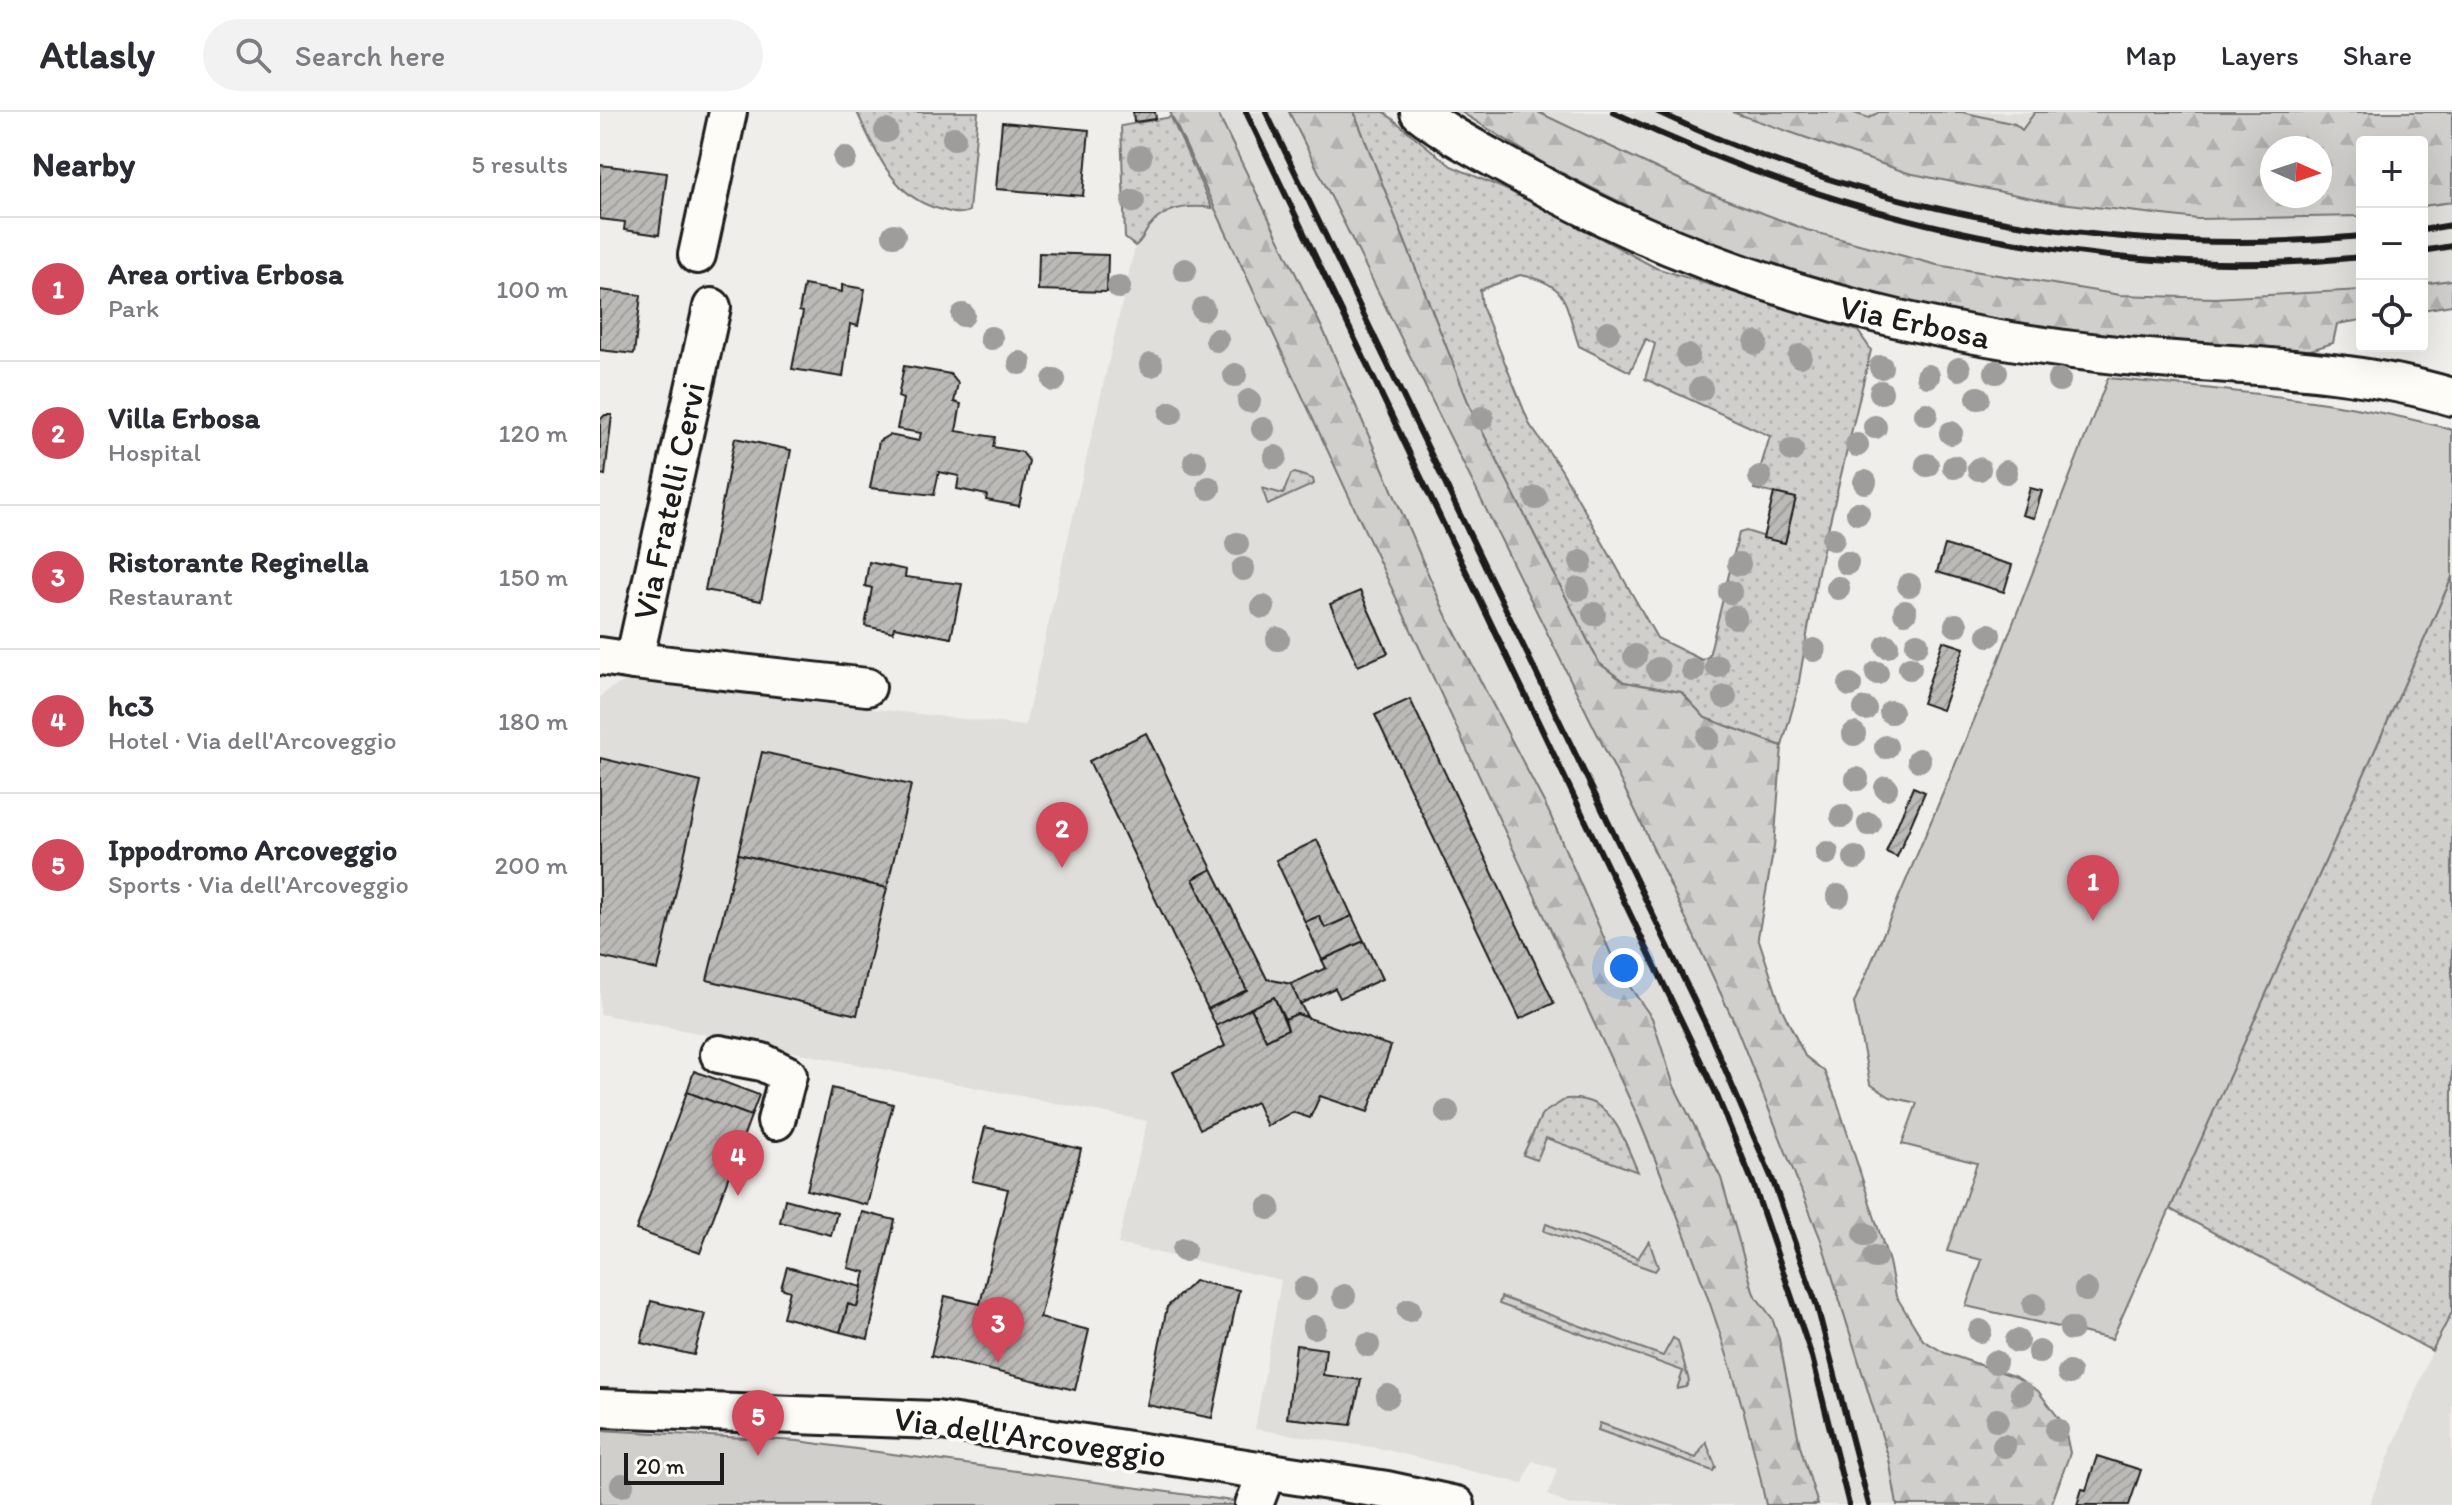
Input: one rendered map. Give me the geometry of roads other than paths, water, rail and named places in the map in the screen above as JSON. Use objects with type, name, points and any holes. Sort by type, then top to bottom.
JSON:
[{"type":"street","points":[[697,255],[728,112]]},
{"type":"street","name":"Via Erbosa","points":[[1419,112],[1455,137],[1629,231],[1817,301],[1907,322],[2058,349],[2355,376],[2452,397]]},
{"type":"street","name":"Via Fratelli Cervi","points":[[617,659],[712,307]]},
{"type":"street","points":[[617,659],[867,687]]},
{"type":"street","points":[[719,1054],[762,1062],[788,1075],[776,1121]]},
{"type":"street","name":"Via dell'Arcoveggio","points":[[600,1408],[936,1420],[1267,1471],[1456,1505]]},
{"type":"street","points":[[1254,1505],[1267,1471]]},
{"type":"railway","points":[[1246,112],[1715,1091],[1753,1183],[1812,1357],[1849,1505]]},
{"type":"railway","points":[[1266,112],[1706,1025],[1773,1181],[1817,1306],[1869,1505]]},
{"type":"railway","points":[[1613,112],[1701,151],[1791,184],[1884,213],[1978,236],[2073,252],[2169,261],[2266,263],[2356,257]]},
{"type":"railway","points":[[1658,112],[1741,148],[1826,178],[1913,203],[2002,221],[2091,234],[2182,241],[2272,242],[2356,236]]},
{"type":"railway","points":[[2428,229],[2452,225]]},
{"type":"railway","points":[[2428,250],[2452,246]]},
{"type":"place","name":"Villa Erbosa","points":[[1062,868]]},
{"type":"place","name":"Area ortiva Erbosa","points":[[2093,921]]},
{"type":"place","name":"hc3","points":[[738,1196]]},
{"type":"place","name":"Ristorante Reginella","points":[[998,1363]]},
{"type":"place","name":"Ippodromo Arcoveggio","points":[[758,1456]]}]
